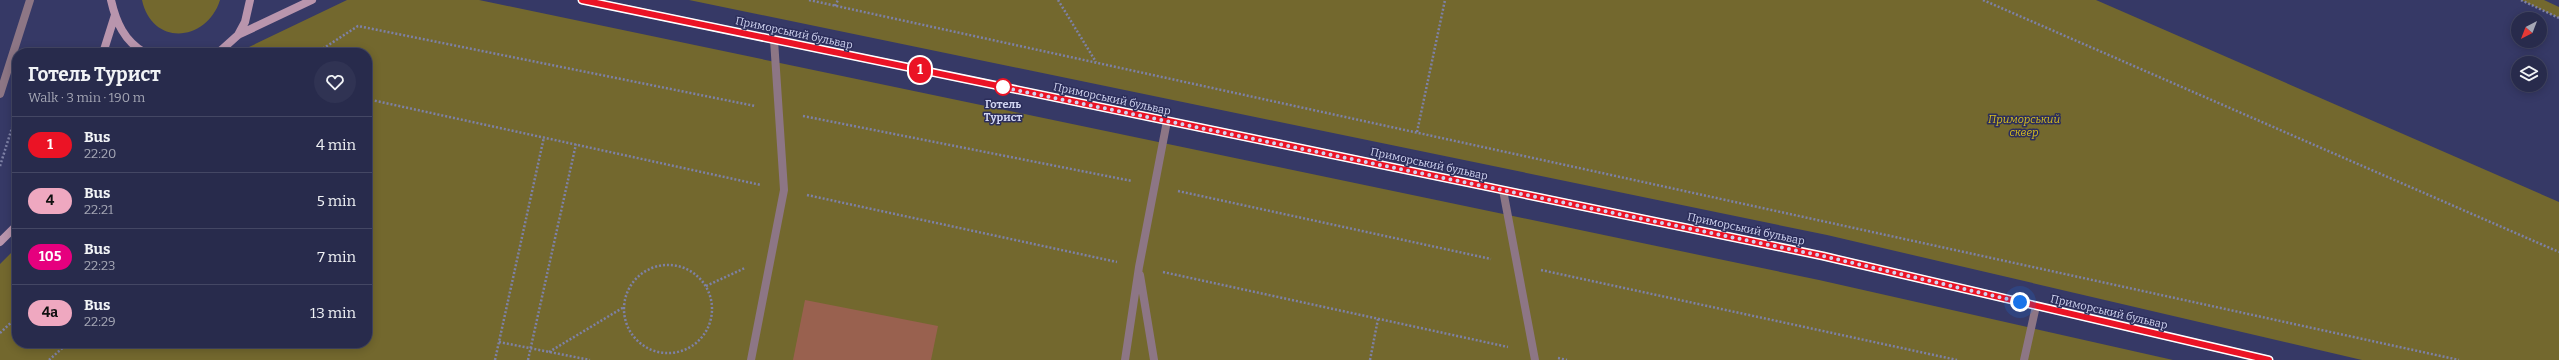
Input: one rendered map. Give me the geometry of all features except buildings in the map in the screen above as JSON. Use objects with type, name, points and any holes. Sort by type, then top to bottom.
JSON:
[{"type":"street","points":[[111,0],[115,15],[128,39],[138,48]]},
{"type":"street","points":[[238,35],[245,22],[250,0]]},
{"type":"street","points":[[224,48],[238,35],[312,0]]},
{"type":"street","name":"Приморський бульвар","points":[[582,0],[1823,256],[2269,360]]},
{"type":"street","points":[[105,48],[115,15]]},
{"type":"street","points":[[0,242],[12,230]]},
{"type":"lane","points":[[15,48],[30,0]]},
{"type":"lane","points":[[751,360],[784,190],[774,40]]},
{"type":"lane","points":[[0,94],[12,56]]},
{"type":"lane","points":[[1125,360],[1139,267],[1167,121]]},
{"type":"lane","points":[[1503,190],[1535,356]]},
{"type":"lane","points":[[1139,267],[1154,360]]},
{"type":"lane","points":[[2024,360],[2036,306]]},
{"type":"path","points":[[809,0],[2459,360]]},
{"type":"path","points":[[835,6],[838,0]]},
{"type":"path","points":[[1058,0],[1096,62]]},
{"type":"path","points":[[1417,132],[1445,0]]},
{"type":"path","points":[[1983,0],[2559,252]]},
{"type":"path","points":[[2521,0],[2559,18]]},
{"type":"path","points":[[324,48],[358,26],[399,35]]},
{"type":"path","points":[[372,100],[1378,319],[1535,356],[1567,360]]},
{"type":"path","points":[[0,166],[12,128]]},
{"type":"path","points":[[495,360],[544,138]]},
{"type":"path","points":[[528,360],[576,144]]},
{"type":"path","points":[[706,286],[771,256]]},
{"type":"path","points":[[665,265],[680,267],[695,274],[706,286],[712,302],[711,318],[706,333],[694,345],[679,352],[662,353],[647,348],[626,323],[624,307],[628,292],[636,278],[649,269],[665,265]]},
{"type":"path","points":[[549,352],[624,307]]},
{"type":"path","points":[[1370,360],[1378,319]]},
{"type":"path","points":[[0,334],[12,322]]},
{"type":"path","points":[[499,342],[590,360]]},
{"type":"path","points":[[50,360],[63,348]]},
{"type":"green space","points":[[142,0],[220,0],[213,14],[204,24],[192,31],[180,33],[168,32],[157,26],[148,15]]},
{"type":"green space","points":[[347,0],[479,0],[1819,280],[2173,360],[0,360],[0,264],[12,252],[12,348],[372,348],[372,48],[248,48]]},
{"type":"green space","name":"Приморський сквер","points":[[689,0],[2096,0],[2559,202],[2559,360],[2362,360],[1827,235]]},
{"type":"green space","points":[[2521,0],[2544,0],[2559,7],[2559,18]]},
{"type":"bus line","name":"1","points":[[582,0],[1823,256],[2269,360]]},
{"type":"place","name":"Готель Турист","points":[[1003,87]]},
{"type":"route","points":[[1003,87],[1001,87],[1823,256],[2020,302]]}]
